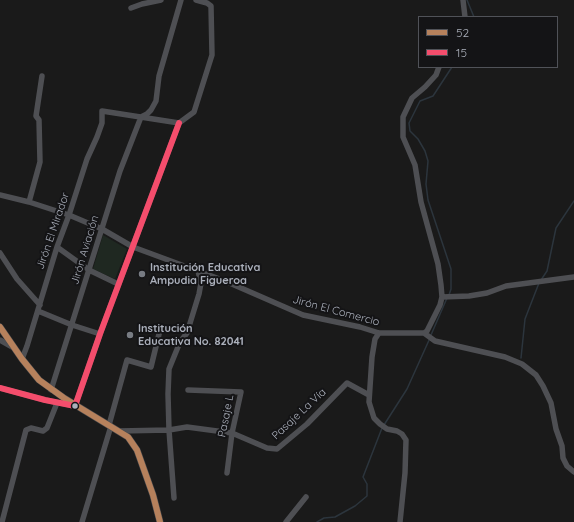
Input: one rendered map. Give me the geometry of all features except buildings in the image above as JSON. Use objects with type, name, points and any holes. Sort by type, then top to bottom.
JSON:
[{"type":"main road","points":[[0,327],[22,359],[39,380],[75,406],[110,425],[128,437],[137,450],[153,495],[160,522]]},
{"type":"street","points":[[131,8],[161,0]]},
{"type":"street","points":[[141,117],[151,110],[156,101],[159,76],[181,0]]},
{"type":"street","points":[[0,388],[57,403],[75,406],[118,284],[179,123],[194,112],[212,54],[211,6],[207,3],[196,0]]},
{"type":"street","points":[[463,0],[465,16]]},
{"type":"street","points":[[440,68],[436,75],[412,98],[403,117],[403,137],[415,165],[421,202],[438,264],[445,297],[425,334],[433,339],[506,357],[522,364],[536,376],[543,386],[551,403],[556,429],[562,446],[563,458],[567,466],[574,472]]},
{"type":"street","points":[[29,202],[40,162],[39,120],[36,116],[42,76]]},
{"type":"street","name":"Jirón El Mirador","points":[[22,359],[57,247],[87,159],[102,123],[102,111],[141,117]]},
{"type":"street","points":[[141,117],[179,123]]},
{"type":"street","name":"Jirón Aviación","points":[[51,390],[120,171],[141,117]]},
{"type":"street","points":[[0,195],[29,202],[69,215],[102,229]]},
{"type":"street","name":"Jirón El Comercio","points":[[102,229],[133,247],[268,299],[292,311],[319,319],[360,326],[379,334],[425,334]]},
{"type":"street","points":[[57,247],[89,270],[118,284]]},
{"type":"street","points":[[0,253],[39,308],[72,325],[100,334]]},
{"type":"street","points":[[174,498],[169,430],[169,369],[180,342],[187,333],[199,294],[201,283],[198,271]]},
{"type":"street","points":[[445,297],[475,295],[487,293],[506,286],[574,277]]},
{"type":"street","points":[[82,522],[127,360],[151,368],[160,330]]},
{"type":"street","points":[[379,334],[375,339],[372,358],[369,402],[374,418],[388,429],[402,434],[406,440],[405,473],[400,522]]},
{"type":"street","points":[[0,340],[15,349]]},
{"type":"street","name":"Pasaje La Vía","points":[[119,431],[169,430],[187,427],[232,433],[266,448],[277,449],[307,424],[347,383],[369,395]]},
{"type":"street","name":"Pasaje L","points":[[188,390],[241,392],[232,433],[227,473]]},
{"type":"street","points":[[2,522],[26,430],[31,428],[43,431],[47,428],[57,403]]},
{"type":"street","points":[[286,522],[306,497]]},
{"type":"shaded area","points":[[103,235],[127,249],[115,279],[93,269]]},
{"type":"waterway","points":[[467,0],[474,16]]},
{"type":"waterway","points":[[449,295],[451,289],[451,269],[428,200],[426,184],[428,161],[425,151],[418,139],[410,131],[409,123],[420,101],[433,96],[451,68]]},
{"type":"waterway","points":[[541,280],[547,271],[556,228],[574,201]]},
{"type":"waterway","points":[[521,358],[525,319],[539,283]]},
{"type":"waterway","points":[[431,335],[447,298]]},
{"type":"waterway","points":[[384,425],[407,389],[430,338]]},
{"type":"waterway","points":[[317,522],[324,518],[335,517],[355,506],[367,496],[367,484],[363,477],[382,428]]},
{"type":"transit line","name":"15","points":[[0,388],[75,406],[100,334],[179,123]]},
{"type":"transit line","name":"52","points":[[0,327],[22,359],[39,380],[64,398],[128,437],[137,450],[153,495],[160,522]]},
{"type":"place","name":"Institución Educativa Ampudia Figueroa","points":[[142,274]]},
{"type":"place","name":"Institución Educativa No. 82041","points":[[130,335]]}]
